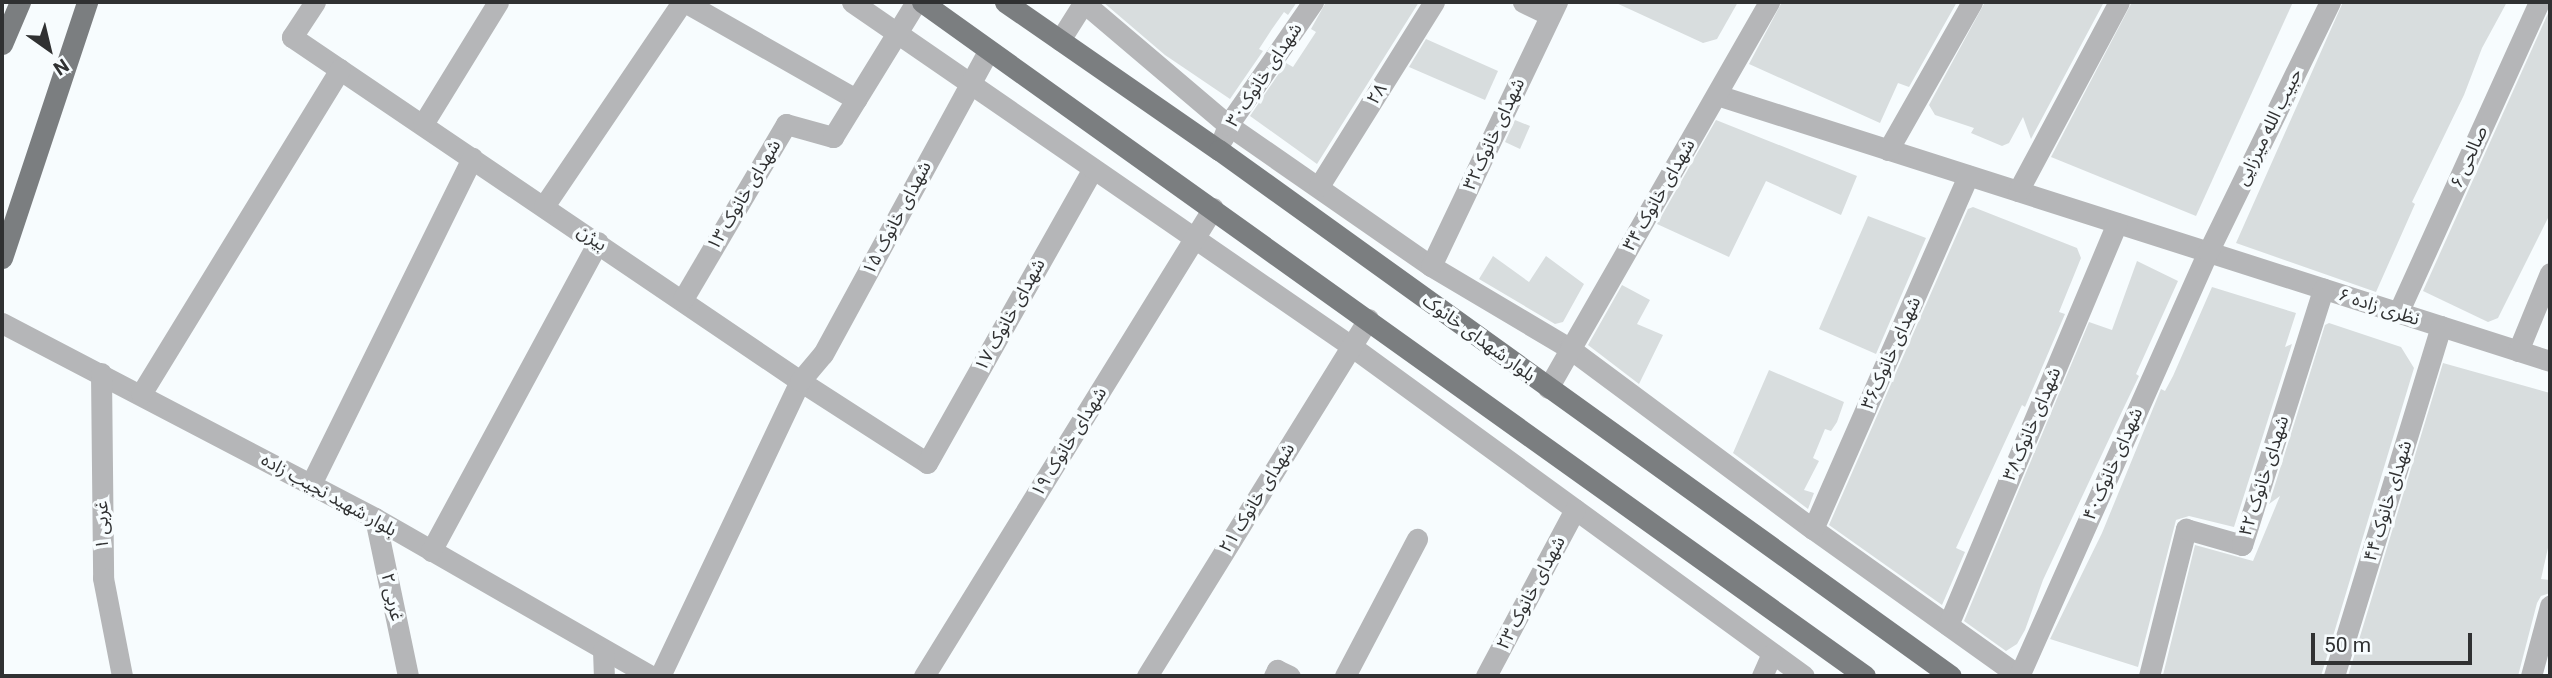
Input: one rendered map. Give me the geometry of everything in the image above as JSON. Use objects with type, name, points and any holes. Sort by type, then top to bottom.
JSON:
[{"type":"main road","points":[[2,44],[20,2]]},
{"type":"main road","points":[[2,258],[87,2]]},
{"type":"main road","points":[[922,2],[1865,676]]},
{"type":"main road","name":"بلوار شهدای خانوک","points":[[1005,2],[1219,150],[1951,676]]},
{"type":"street","name":"بیژن","points":[[315,2],[292,37],[683,299],[800,381],[927,463]]},
{"type":"street","points":[[423,124],[498,2]]},
{"type":"street","points":[[544,206],[684,2],[856,99]]},
{"type":"street","points":[[852,2],[1351,346],[1804,676]]},
{"type":"street","name":"شهدای خانوک ۱۳","points":[[683,299],[786,124],[832,137],[916,2]]},
{"type":"street","points":[[1060,40],[1083,2],[1228,125],[1431,266],[1569,348],[1813,529],[2019,676]]},
{"type":"street","name":"شهدای خانوک۳۰","points":[[1219,150],[1228,125],[1313,2]]},
{"type":"street","name":"۲۸","points":[[1319,186],[1434,2]]},
{"type":"street","points":[[1523,2],[1553,8]]},
{"type":"street","name":"۳۴ شهدای خانوک","points":[[1548,388],[1769,2]]},
{"type":"street","points":[[1888,150],[1972,2]]},
{"type":"street","points":[[2018,191],[2119,2]]},
{"type":"street","name":"حبیب الله میرزایی","points":[[2208,252],[2330,2]]},
{"type":"street","name":"۶ صالحی","points":[[2398,313],[2539,2]]},
{"type":"street","name":"شهدای خانوک۳۲","points":[[1431,266],[1553,8]]},
{"type":"street","name":"شهدای خانوک ۱۵","points":[[660,676],[800,381],[823,354],[969,82],[989,50]]},
{"type":"street","points":[[141,394],[340,69]]},
{"type":"street","name":"نظری زاده ۶","points":[[1717,95],[2550,361]]},
{"type":"street","points":[[311,484],[472,158]]},
{"type":"street","name":"شهدای خانوک ۱۷","points":[[927,463],[1093,168]]},
{"type":"street","name":"شهدای خانوک۳۶","points":[[1813,529],[1968,176]]},
{"type":"street","name":"شهدای خانوک ۱۹","points":[[925,676],[1213,208]]},
{"type":"street","name":"شهدای خانوک۳۸","points":[[1948,625],[2117,223]]},
{"type":"street","points":[[431,551],[598,243]]},
{"type":"street","name":"شهدای خانوک۴۰","points":[[2019,676],[2208,252]]},
{"type":"street","points":[[2518,351],[2550,273]]},
{"type":"street","name":"شهدای خانوک ۴۲","points":[[2149,676],[2186,529],[2242,544],[2323,289]]},
{"type":"street","name":"شهدای خانوک ۲۱","points":[[1147,676],[1368,319]]},
{"type":"street","name":"بلوار شهید نجیب زاده","points":[[2,323],[376,518],[651,676]]},
{"type":"street","name":"۴۴ شهدای خانوک","points":[[2334,676],[2441,326]]},
{"type":"street","name":"غربی ۱","points":[[101,373],[103,578],[122,676]]},
{"type":"street","points":[[1451,418],[1468,392]]},
{"type":"street","name":"شهدای خانوک ۲۳","points":[[1486,676],[1576,509]]},
{"type":"street","name":"غربی ۲","points":[[376,518],[408,676]]},
{"type":"street","points":[[1345,676],[1417,538]]},
{"type":"street","points":[[1675,583],[1695,556]]},
{"type":"street","points":[[2531,676],[2550,606]]},
{"type":"street","points":[[603,650],[604,676]]},
{"type":"street","points":[[1762,676],[1772,654]]},
{"type":"street","points":[[1274,676],[1277,670],[1290,676]]},
{"type":"building","points":[[1103,2],[1297,2],[1288,15],[1284,12],[1272,29],[1259,49],[1263,51],[1230,99],[1165,55]]},
{"type":"building","points":[[1326,2],[1419,2],[1317,164],[1250,116],[1286,63],[1293,67],[1316,32],[1311,29]]},
{"type":"building","points":[[1614,2],[1738,2],[1717,39],[1703,43]]},
{"type":"building","points":[[1782,2],[1957,2],[1909,87],[1898,83],[1880,123],[1749,64]]},
{"type":"building","points":[[1985,2],[2104,2],[2031,139],[2023,117],[2009,143],[2002,146],[1971,133],[1974,128],[1935,115],[1929,105]]},
{"type":"building","points":[[2132,2],[2293,2],[2196,216],[2051,157]]},
{"type":"building","points":[[2343,2],[2507,2],[2482,48],[2464,95],[2412,202],[2415,204],[2376,292],[2236,243]]},
{"type":"building","points":[[2550,9],[2550,214],[2498,318],[2488,322],[2423,291]]},
{"type":"building","points":[[1426,39],[1498,71],[1485,100],[1409,67]]},
{"type":"building","points":[[1515,120],[1530,126],[1520,149],[1505,142]]},
{"type":"building","points":[[1716,120],[1857,176],[1841,215],[1766,181],[1729,257],[1657,224]]},
{"type":"building","points":[[1973,207],[2077,248],[2081,258],[2059,312],[2065,314],[2025,407],[2022,405],[1956,548],[1965,552],[1942,605],[1829,525],[1968,209]]},
{"type":"building","points":[[1868,216],[1926,238],[1876,354],[1819,329]]},
{"type":"building","points":[[1493,256],[1529,282],[1546,256],[1584,284],[1563,322],[1555,324],[1479,279]]},
{"type":"building","points":[[2137,261],[2178,281],[2136,374],[2139,376],[2043,580],[2025,630],[2017,644],[2006,651],[1964,621],[2089,322],[2112,330]]},
{"type":"building","points":[[1622,285],[1650,300],[1637,324],[1663,335],[1639,384],[1588,345]]},
{"type":"building","points":[[2212,287],[2296,313],[2285,347],[2292,344],[2234,527],[2189,516],[2176,520],[2138,667],[2050,639],[2102,533],[2161,389],[2165,391],[2173,376]]},
{"type":"building","points":[[2329,323],[2401,347],[2414,368],[2321,676],[2163,675],[2195,545],[2253,561],[2280,496],[2269,504],[2325,325]]},
{"type":"building","points":[[2443,363],[2550,393],[2550,539],[2541,579],[2550,580],[2550,593],[2541,596],[2537,603],[2518,676],[2348,676]]},
{"type":"building","points":[[1769,370],[1844,402],[1837,422],[1831,431],[1825,429],[1813,458],[1819,461],[1804,490],[1814,493],[1808,509],[1733,453]]}]
